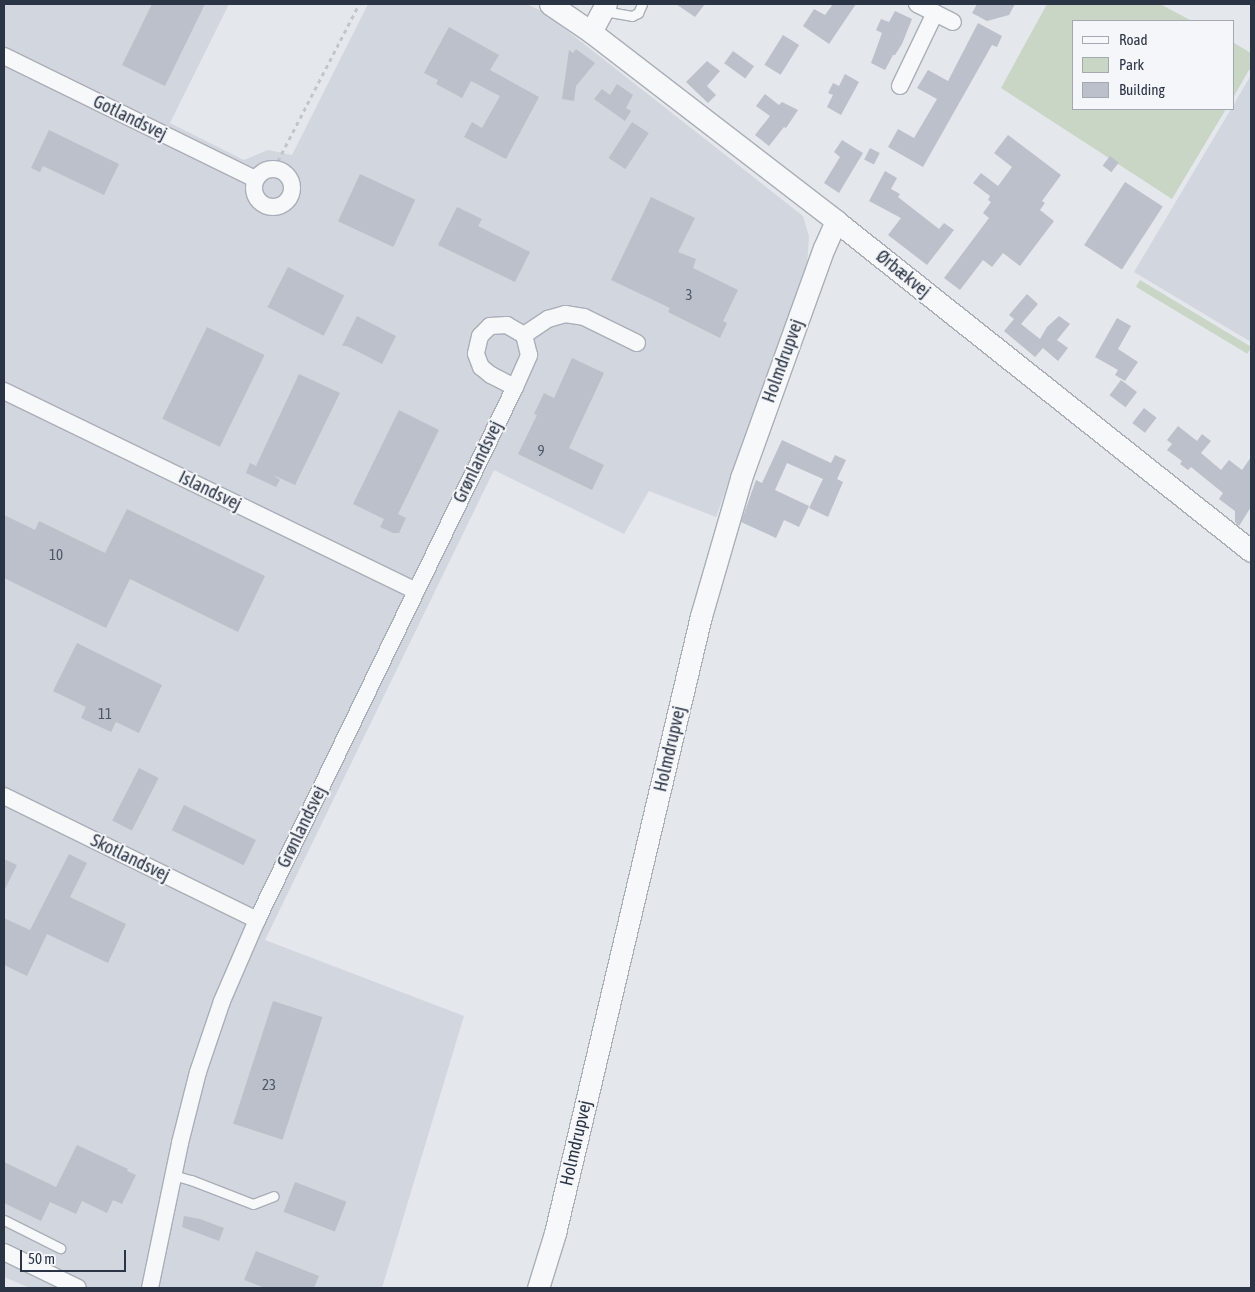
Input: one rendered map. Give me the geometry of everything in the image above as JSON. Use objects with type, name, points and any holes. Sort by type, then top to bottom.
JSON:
[{"type":"street","name":"Ørbækvej","points":[[550,4],[591,32],[836,221],[1251,551]]},
{"type":"street","points":[[917,4],[953,22]]},
{"type":"street","points":[[591,32],[605,8]]},
{"type":"street","points":[[900,86],[935,13]]},
{"type":"street","name":"Gotlandsvej","points":[[4,56],[256,179]]},
{"type":"street","points":[[274,168],[288,174],[293,189],[291,196],[279,206],[264,205],[254,194],[256,179],[267,169],[274,168]]},
{"type":"street","name":"Holmdrupvej","points":[[538,1288],[555,1234],[701,616],[741,478],[824,248],[836,221]]},
{"type":"street","points":[[514,387],[491,375],[481,367],[476,354],[480,336],[490,326],[506,325],[524,335],[548,319],[565,314],[584,317],[638,343]]},
{"type":"street","name":"Grønlandsvej","points":[[150,1288],[173,1175],[198,1072],[222,1001],[257,920],[529,354],[524,335]]},
{"type":"street","name":"Islandsvej","points":[[4,391],[416,591]]},
{"type":"street","name":"Skotlandsvej","points":[[4,796],[257,920]]},
{"type":"street","points":[[4,1252],[78,1288]]},
{"type":"lane","points":[[605,8],[632,16],[638,13],[642,4]]},
{"type":"lane","points":[[173,1175],[253,1204],[274,1196]]},
{"type":"lane","points":[[4,1220],[60,1248]]},
{"type":"path","points":[[274,168],[359,4]]},
{"type":"shaded area","points":[[4,4],[229,4],[170,123],[244,160],[268,150],[292,155],[368,4],[526,4],[542,11],[803,216],[809,236],[807,266],[716,517],[649,491],[624,534],[494,470],[265,940],[464,1016],[382,1288],[30,1288],[4,1277]]},
{"type":"shaded area","points":[[1251,75],[1251,342],[1134,272],[1230,110],[1235,110],[1235,102]]},
{"type":"green space","points":[[1047,4],[1160,4],[1190,20],[1072,20],[1072,110],[1225,110],[1172,199],[1001,88]]},
{"type":"green space","points":[[1235,44],[1251,53],[1251,70],[1249,70],[1235,94]]},
{"type":"green space","points":[[1140,280],[1251,347],[1247,354],[1136,287]]},
{"type":"building","points":[[152,4],[205,4],[165,86],[122,65]]},
{"type":"building","points":[[676,4],[705,4],[695,17]]},
{"type":"building","points":[[833,4],[856,4],[829,44],[803,26],[814,9],[825,15]]},
{"type":"building","points":[[977,4],[1015,4],[1009,15],[987,21],[972,13]]},
{"type":"building","points":[[895,11],[912,19],[902,44],[895,55],[893,55],[885,70],[871,63],[882,33],[876,30],[881,19],[889,22]]},
{"type":"building","points":[[978,23],[1002,36],[997,47],[992,45],[923,167],[888,147],[898,129],[914,138],[937,99],[917,88],[928,70],[948,81]]},
{"type":"building","points":[[449,27],[499,55],[490,70],[539,97],[506,159],[464,137],[472,122],[482,128],[500,96],[471,81],[462,98],[436,84],[438,80],[424,73]]},
{"type":"building","points":[[783,35],[799,45],[781,75],[764,65]]},
{"type":"building","points":[[576,49],[595,63],[576,86],[574,101],[562,99],[569,50],[573,53]]},
{"type":"building","points":[[733,51],[754,66],[745,78],[724,63]]},
{"type":"building","points":[[707,61],[720,71],[707,86],[716,95],[708,103],[686,82]]},
{"type":"building","points":[[845,74],[859,82],[841,115],[827,107],[833,95],[828,93],[833,83],[839,86]]},
{"type":"building","points":[[617,84],[633,95],[626,108],[631,111],[625,121],[594,99],[602,89],[610,95]]},
{"type":"building","points":[[765,94],[779,105],[782,102],[798,110],[786,128],[784,127],[769,146],[755,135],[770,116],[756,106]]},
{"type":"building","points":[[632,122],[649,133],[625,169],[609,158]]},
{"type":"building","points":[[49,130],[119,164],[104,195],[43,166],[40,172],[31,168]]},
{"type":"building","points":[[1008,135],[1061,175],[1042,201],[1045,203],[1040,210],[1054,221],[1020,266],[1003,253],[992,267],[983,260],[960,290],[944,278],[989,218],[983,213],[991,202],[988,200],[990,196],[973,183],[981,173],[998,186],[1012,167],[994,153]]},
{"type":"building","points":[[842,140],[863,153],[839,193],[824,183],[840,157],[834,152]]},
{"type":"building","points":[[870,148],[880,153],[874,165],[864,160]]},
{"type":"building","points":[[1110,156],[1119,163],[1111,172],[1103,165]]},
{"type":"building","points":[[885,171],[897,178],[891,189],[900,194],[898,197],[939,229],[944,223],[954,230],[927,265],[888,235],[901,218],[869,201]]},
{"type":"building","points":[[360,174],[415,200],[393,247],[338,221]]},
{"type":"building","points":[[1125,182],[1163,207],[1122,269],[1084,245]]},
{"type":"building","points":[[651,197],[695,218],[678,252],[696,259],[693,268],[738,290],[723,321],[727,323],[720,338],[668,312],[670,308],[611,280]]},
{"type":"building","points":[[457,207],[482,219],[478,226],[530,252],[515,282],[438,245]]},
{"type":"building","points":[[288,267],[344,296],[324,336],[268,307]]},
{"type":"building","points":[[1027,294],[1038,304],[1021,324],[1040,339],[1047,327],[1059,316],[1070,324],[1057,340],[1068,348],[1058,361],[1043,348],[1035,357],[1004,331],[1014,319],[1009,315]]},
{"type":"building","points":[[357,316],[396,336],[382,364],[347,346],[342,346]]},
{"type":"building","points":[[1117,318],[1131,326],[1118,349],[1138,362],[1125,381],[1115,375],[1118,370],[1095,357]]},
{"type":"building","points":[[207,327],[265,355],[220,447],[162,419]]},
{"type":"building","points":[[572,358],[604,373],[569,448],[604,465],[592,490],[518,454],[537,415],[534,414],[544,393],[554,398]]},
{"type":"building","points":[[299,374],[340,393],[295,485],[273,475],[280,480],[276,487],[246,473],[250,463],[256,466]]},
{"type":"building","points":[[1121,380],[1137,392],[1126,407],[1110,395]]},
{"type":"building","points":[[1144,408],[1157,418],[1145,433],[1132,423]]},
{"type":"building","points":[[399,410],[439,430],[398,514],[406,518],[399,533],[393,533],[380,527],[384,519],[353,504]]},
{"type":"building","points":[[1178,426],[1197,441],[1202,434],[1211,441],[1201,453],[1221,470],[1229,460],[1242,470],[1251,457],[1251,507],[1239,526],[1235,522],[1235,511],[1219,499],[1223,493],[1191,467],[1188,470],[1180,464],[1182,461],[1167,450],[1172,444],[1167,440]]},
{"type":"building","points":[[782,440],[831,463],[835,455],[846,460],[837,479],[843,482],[828,517],[809,508],[823,479],[787,463],[775,490],[809,506],[799,527],[784,520],[776,538],[741,522],[756,480],[762,483]]},
{"type":"building","points":[[127,509],[265,576],[238,632],[130,579],[106,628],[4,578],[4,515],[35,530],[39,521],[105,553]]},
{"type":"building","points":[[77,643],[162,685],[139,733],[116,722],[111,732],[81,718],[86,707],[53,691]]},
{"type":"building","points":[[139,768],[159,778],[132,831],[112,821]]},
{"type":"building","points":[[184,805],[256,840],[244,865],[172,830]]},
{"type":"building","points":[[69,854],[87,863],[70,897],[126,924],[108,963],[47,934],[27,976],[4,965],[4,918],[30,930]]},
{"type":"building","points":[[4,859],[17,865],[4,891]]},
{"type":"building","points":[[273,1001],[322,1017],[283,1140],[233,1124]]},
{"type":"building","points":[[77,1145],[128,1169],[127,1171],[136,1175],[122,1204],[113,1200],[107,1213],[82,1201],[76,1214],[50,1202],[41,1221],[4,1203],[4,1162],[56,1187]]},
{"type":"building","points":[[295,1182],[346,1202],[335,1232],[284,1212]]},
{"type":"building","points":[[184,1216],[200,1219],[224,1228],[219,1241],[182,1227]]},
{"type":"building","points":[[256,1251],[319,1276],[314,1288],[265,1288],[244,1280]]}]
